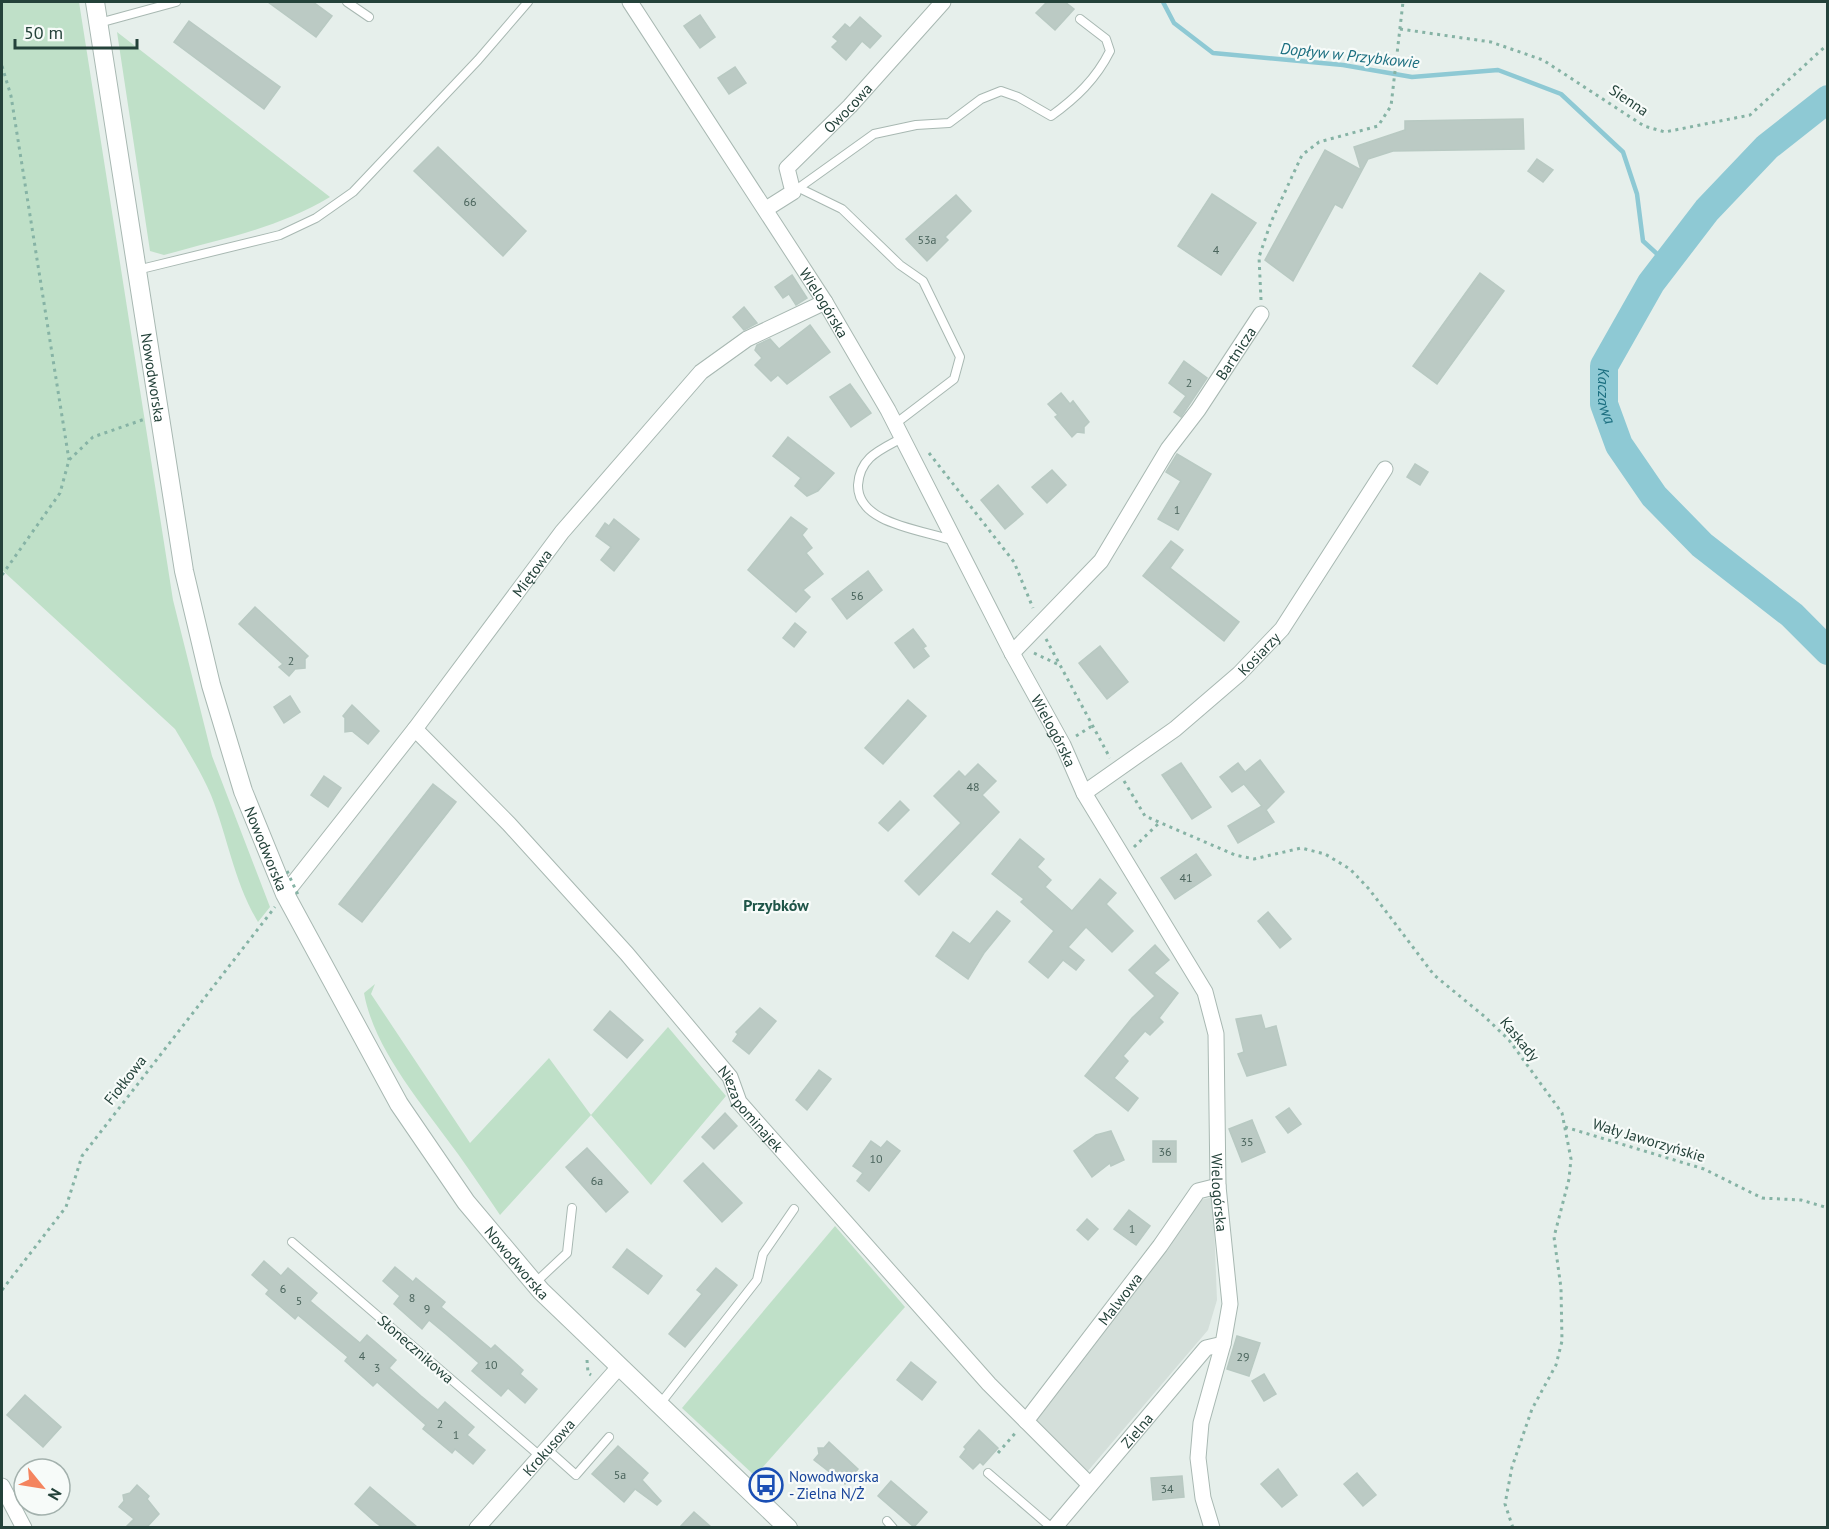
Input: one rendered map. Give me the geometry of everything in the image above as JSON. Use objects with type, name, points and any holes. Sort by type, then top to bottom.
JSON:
[{"type":"street","name":"Nowodworska","points":[[95,2],[184,572],[211,685],[243,791],[292,895],[399,1104],[466,1202],[535,1283],[619,1367],[788,1527]]},
{"type":"street","name":"Wielogórska","points":[[630,2],[825,302],[895,424],[956,542],[1017,650],[1084,793],[1205,992],[1216,1034],[1218,1186],[1230,1305],[1223,1344],[1201,1423],[1198,1458],[1203,1498],[1212,1527]]},
{"type":"street","name":"Owocowa","points":[[796,190],[788,168],[850,106],[943,2]]},
{"type":"street","points":[[766,209],[796,190]]},
{"type":"street","name":"Miętowa","points":[[292,895],[562,532],[701,372],[747,339],[825,302]]},
{"type":"street","name":"Bartnicza","points":[[1017,650],[1101,561],[1167,449],[1198,410],[1261,314]]},
{"type":"street","name":"Kosiarzy","points":[[1084,793],[1175,729],[1239,674],[1282,629],[1385,469]]},
{"type":"street","name":"Niezapominajek","points":[[415,729],[509,824],[627,954],[730,1077],[739,1102],[989,1384],[1090,1485]]},
{"type":"street","name":"Malwowa","points":[[1026,1420],[1160,1246],[1198,1191],[1218,1186]]},
{"type":"street","name":"Zielna","points":[[1053,1527],[1206,1348],[1223,1344]]},
{"type":"street","name":"Krokusowa","points":[[477,1527],[619,1367]]},
{"type":"street","points":[[2,1486],[24,1527]]},
{"type":"lane","points":[[99,23],[176,2]]},
{"type":"lane","points":[[347,2],[369,16]]},
{"type":"lane","points":[[136,270],[280,235],[316,218],[352,192],[478,60],[528,2]]},
{"type":"lane","points":[[796,190],[874,134],[916,125],[949,123],[981,99],[1001,91],[1018,97],[1051,116],[1075,99],[1101,69],[1110,51],[1106,39],[1080,19]]},
{"type":"lane","points":[[796,190],[842,209],[900,265],[923,281],[960,357],[954,379],[895,424]]},
{"type":"lane","points":[[902,438],[869,456],[859,474],[858,493],[865,508],[885,520],[956,542]]},
{"type":"lane","points":[[535,1283],[567,1253],[572,1208]]},
{"type":"lane","points":[[659,1405],[757,1280],[763,1254],[794,1209]]},
{"type":"lane","name":"Słonecznikowa","points":[[292,1242],[544,1452],[576,1475],[609,1437]]},
{"type":"lane","points":[[988,1473],[1053,1527]]},
{"type":"path","name":"Bartnicza","points":[[1261,314],[1259,257],[1271,222],[1302,155],[1319,142],[1378,126],[1391,106],[1399,48],[1402,2]]},
{"type":"path","name":"Sienna","points":[[1400,29],[1491,42],[1543,60],[1644,126],[1665,132],[1750,115],[1827,44]]},
{"type":"path","points":[[2,66],[11,96],[69,460],[60,493],[2,575]]},
{"type":"path","points":[[69,460],[93,437],[158,416]]},
{"type":"path","name":"Kaskady","points":[[924,446],[1014,562],[1029,593],[1039,626],[1059,666],[1145,816],[1158,824],[1235,855],[1254,859],[1301,848],[1325,854],[1350,869],[1369,889],[1434,975],[1485,1016],[1509,1040],[1562,1113],[1571,1159],[1569,1179],[1554,1237],[1561,1288],[1562,1341],[1556,1365],[1532,1409],[1512,1467],[1505,1504],[1513,1527]]},
{"type":"path","points":[[1017,650],[1059,666]]},
{"type":"path","points":[[1063,745],[1092,726]]},
{"type":"path","points":[[1122,857],[1147,837],[1158,824]]},
{"type":"path","points":[[287,870],[292,895],[303,906]]},
{"type":"path","name":"Fiołkowa","points":[[2,1290],[66,1207],[82,1156],[292,895]]},
{"type":"path","name":"Wały Jaworzyńskie","points":[[1565,1127],[1704,1169],[1762,1198],[1801,1200],[1827,1208]]},
{"type":"path","points":[[998,1453],[1026,1420]]},
{"type":"shaded area","points":[[1213,1197],[1217,1300],[1208,1330],[1087,1472],[1036,1420],[1200,1200]]},
{"type":"green space","points":[[2,2],[79,2],[173,600],[212,756],[270,907],[258,922],[237,876],[211,795],[175,729],[2,570]]},
{"type":"green space","points":[[117,32],[330,197],[290,217],[249,232],[164,255],[150,251]]},
{"type":"green space","points":[[375,984],[371,994],[470,1143],[549,1058],[591,1115],[500,1215],[389,1057],[378,1036],[364,993]]},
{"type":"green space","points":[[668,1027],[726,1096],[651,1185],[591,1115]]},
{"type":"green space","points":[[835,1226],[905,1307],[755,1476],[682,1408]]},
{"type":"building","points":[[268,2],[313,2],[332,16],[316,37]]},
{"type":"building","points":[[1047,2],[1065,2],[1074,9],[1055,30],[1036,13]]},
{"type":"building","points":[[700,15],[715,37],[700,48],[684,26]]},
{"type":"building","points":[[860,17],[881,36],[870,48],[862,41],[846,60],[832,47],[838,41],[833,37],[845,24],[850,28]]},
{"type":"building","points":[[189,21],[280,87],[264,109],[174,42]]},
{"type":"building","points":[[735,67],[746,83],[729,94],[718,78]]},
{"type":"building","points":[[1523,119],[1524,149],[1393,151],[1368,159],[1342,208],[1335,204],[1293,281],[1265,260],[1325,150],[1361,170],[1354,147],[1405,130],[1405,121]]},
{"type":"building","points":[[438,147],[526,231],[503,256],[414,171]]},
{"type":"building","points":[[1537,159],[1553,170],[1543,182],[1528,171]]},
{"type":"building","points":[[1212,194],[1256,223],[1221,275],[1178,246]]},
{"type":"building","points":[[956,195],[971,211],[945,237],[948,240],[927,261],[906,239]]},
{"type":"building","points":[[1480,273],[1504,291],[1437,384],[1413,366]]},
{"type":"building","points":[[792,275],[807,298],[796,305],[789,294],[783,298],[775,287]]},
{"type":"building","points":[[744,307],[757,323],[744,330],[733,317]]},
{"type":"building","points":[[810,325],[830,352],[787,384],[778,375],[771,381],[755,365],[762,358],[755,350],[757,345],[770,339],[779,349]]},
{"type":"building","points":[[1184,361],[1207,378],[1181,417],[1174,412],[1186,396],[1169,383]]},
{"type":"building","points":[[850,384],[871,413],[851,427],[830,397]]},
{"type":"building","points":[[1061,393],[1070,404],[1073,401],[1089,422],[1084,427],[1084,433],[1077,432],[1072,437],[1055,417],[1058,415],[1048,404]]},
{"type":"building","points":[[788,437],[834,473],[818,491],[807,496],[795,486],[801,478],[773,456]]},
{"type":"building","points":[[1177,454],[1211,474],[1178,530],[1158,519],[1181,481],[1166,472]]},
{"type":"building","points":[[1415,464],[1428,472],[1420,485],[1407,477]]},
{"type":"building","points":[[1052,470],[1066,485],[1047,503],[1032,487]]},
{"type":"building","points":[[998,485],[1023,514],[1005,529],[981,500]]},
{"type":"building","points":[[791,517],[807,529],[802,535],[812,548],[806,553],[823,574],[803,590],[810,597],[796,612],[748,570]]},
{"type":"building","points":[[614,519],[639,539],[614,571],[601,560],[611,547],[596,536],[605,523],[609,526]]},
{"type":"building","points":[[1171,541],[1183,550],[1170,568],[1239,622],[1224,641],[1143,576]]},
{"type":"building","points":[[868,571],[882,590],[847,619],[832,599]]},
{"type":"building","points":[[255,607],[308,656],[305,659],[305,668],[295,669],[289,676],[279,667],[283,664],[239,624]]},
{"type":"building","points":[[795,623],[806,632],[794,647],[783,638]]},
{"type":"building","points":[[913,629],[926,646],[923,648],[929,656],[914,668],[895,643]]},
{"type":"building","points":[[1100,646],[1128,682],[1107,699],[1079,663]]},
{"type":"building","points":[[290,696],[300,712],[284,723],[274,707]]},
{"type":"building","points":[[908,700],[926,716],[883,764],[865,748]]},
{"type":"building","points":[[352,705],[379,731],[368,744],[352,731],[345,732],[343,716]]},
{"type":"building","points":[[1260,760],[1284,792],[1266,810],[1274,822],[1238,843],[1228,826],[1262,806],[1244,784],[1232,792],[1220,777],[1238,763],[1245,772]]},
{"type":"building","points":[[1181,763],[1211,807],[1192,819],[1162,775]]},
{"type":"building","points":[[978,764],[996,781],[982,795],[999,812],[919,895],[905,881],[961,823],[934,796],[959,771],[965,777]]},
{"type":"building","points":[[324,776],[341,788],[328,807],[311,795]]},
{"type":"building","points":[[433,784],[456,802],[362,922],[339,904]]},
{"type":"building","points":[[900,801],[909,810],[888,831],[879,823]]},
{"type":"building","points":[[1020,839],[1044,859],[1037,867],[1051,880],[1045,887],[1072,911],[1100,879],[1116,893],[1106,904],[1133,931],[1112,952],[1086,927],[1068,947],[1084,960],[1076,970],[1063,960],[1048,978],[1029,962],[1054,931],[1021,902],[1024,899],[992,874]]},
{"type":"building","points":[[1196,854],[1211,875],[1175,899],[1161,878]]},
{"type":"building","points":[[997,911],[1010,921],[984,953],[968,979],[936,956],[953,932],[970,944]]},
{"type":"building","points":[[1268,912],[1291,939],[1280,948],[1258,921]]},
{"type":"building","points":[[1155,945],[1169,960],[1154,973],[1178,993],[1159,1018],[1163,1022],[1150,1035],[1145,1031],[1123,1056],[1128,1061],[1114,1078],[1138,1098],[1128,1111],[1085,1076],[1132,1018],[1155,996],[1129,970]]},
{"type":"building","points":[[760,1008],[776,1021],[749,1054],[733,1041],[738,1034],[736,1032]]},
{"type":"building","points":[[610,1011],[643,1040],[627,1058],[594,1030]]},
{"type":"building","points":[[1261,1015],[1265,1029],[1276,1026],[1286,1065],[1247,1076],[1238,1054],[1244,1052],[1236,1019]]},
{"type":"building","points":[[819,1070],[831,1079],[807,1110],[796,1100]]},
{"type":"building","points":[[1289,1108],[1301,1124],[1288,1133],[1276,1117]]},
{"type":"building","points":[[725,1113],[737,1126],[714,1149],[702,1137]]},
{"type":"building","points":[[1252,1120],[1265,1152],[1242,1162],[1229,1129]]},
{"type":"building","points":[[1111,1131],[1124,1160],[1111,1166],[1110,1163],[1092,1177],[1074,1151],[1096,1135]]},
{"type":"building","points":[[871,1141],[881,1148],[887,1141],[900,1151],[869,1191],[857,1181],[863,1173],[853,1166]]},
{"type":"building","points":[[1153,1141],[1176,1141],[1176,1162],[1153,1162]]},
{"type":"building","points":[[587,1148],[628,1192],[606,1212],[566,1167]]},
{"type":"building","points":[[703,1163],[742,1203],[722,1222],[684,1181]]},
{"type":"building","points":[[1129,1210],[1150,1226],[1136,1245],[1114,1229]]},
{"type":"building","points":[[1087,1219],[1098,1229],[1088,1240],[1077,1230]]},
{"type":"building","points":[[627,1249],[662,1276],[648,1294],[613,1267]]},
{"type":"building","points":[[264,1261],[281,1276],[288,1268],[317,1293],[310,1301],[360,1343],[367,1335],[396,1360],[389,1368],[421,1396],[438,1410],[445,1402],[474,1427],[467,1435],[485,1450],[473,1464],[455,1449],[452,1453],[423,1429],[426,1425],[377,1382],[373,1386],[345,1361],[348,1357],[298,1315],[295,1319],[266,1294],[269,1290],[252,1275]]},
{"type":"building","points":[[395,1267],[413,1282],[416,1278],[445,1302],[441,1307],[491,1349],[495,1345],[523,1370],[520,1374],[537,1389],[525,1403],[508,1388],[501,1396],[472,1371],[479,1363],[447,1335],[429,1320],[422,1329],[394,1304],[400,1296],[383,1281]]},
{"type":"building","points":[[716,1268],[737,1285],[685,1347],[669,1334],[702,1294],[697,1290]]},
{"type":"building","points":[[1237,1336],[1260,1343],[1249,1376],[1227,1369]]},
{"type":"building","points":[[911,1362],[936,1382],[922,1400],[897,1380]]},
{"type":"building","points":[[1264,1374],[1276,1394],[1264,1401],[1252,1381]]},
{"type":"building","points":[[25,1395],[61,1427],[43,1447],[7,1415]]},
{"type":"building","points":[[979,1430],[998,1448],[983,1465],[980,1462],[973,1469],[960,1457],[966,1449],[964,1447]]},
{"type":"building","points":[[829,1442],[858,1469],[845,1484],[814,1460],[819,1454],[818,1448],[824,1448]]},
{"type":"building","points":[[618,1446],[648,1473],[642,1480],[661,1501],[657,1505],[635,1489],[624,1502],[592,1474]]},
{"type":"building","points":[[1278,1469],[1297,1495],[1282,1507],[1261,1484]]},
{"type":"building","points":[[1357,1473],[1376,1495],[1363,1506],[1344,1484]]},
{"type":"building","points":[[1182,1476],[1184,1497],[1153,1500],[1151,1478]]},
{"type":"building","points":[[891,1481],[927,1512],[914,1527],[878,1496]]},
{"type":"building","points":[[137,1485],[149,1496],[147,1499],[159,1514],[147,1527],[126,1527],[134,1519],[119,1507],[124,1501],[123,1495],[130,1493]]},
{"type":"building","points":[[370,1487],[417,1527],[382,1527],[375,1522],[355,1504]]},
{"type":"building","points":[[694,1512],[711,1527],[680,1527]]},
{"type":"waterway","name":"Dopływ w Przybkowie","points":[[1163,2],[1174,23],[1213,53],[1343,65],[1412,77],[1498,70],[1561,94],[1623,152],[1637,194],[1643,241],[1667,263]]},
{"type":"waterway","name":"Kaczawa","points":[[1828,99],[1767,147],[1707,210],[1651,283],[1604,366],[1604,404],[1619,445],[1654,496],[1702,545],[1792,615],[1828,651]]},
{"type":"place","name":"Nowodworska - Zielna N/Ż","points":[[766,1485]]},
{"type":"district","name":"Przybków","points":[[776,905]]}]
